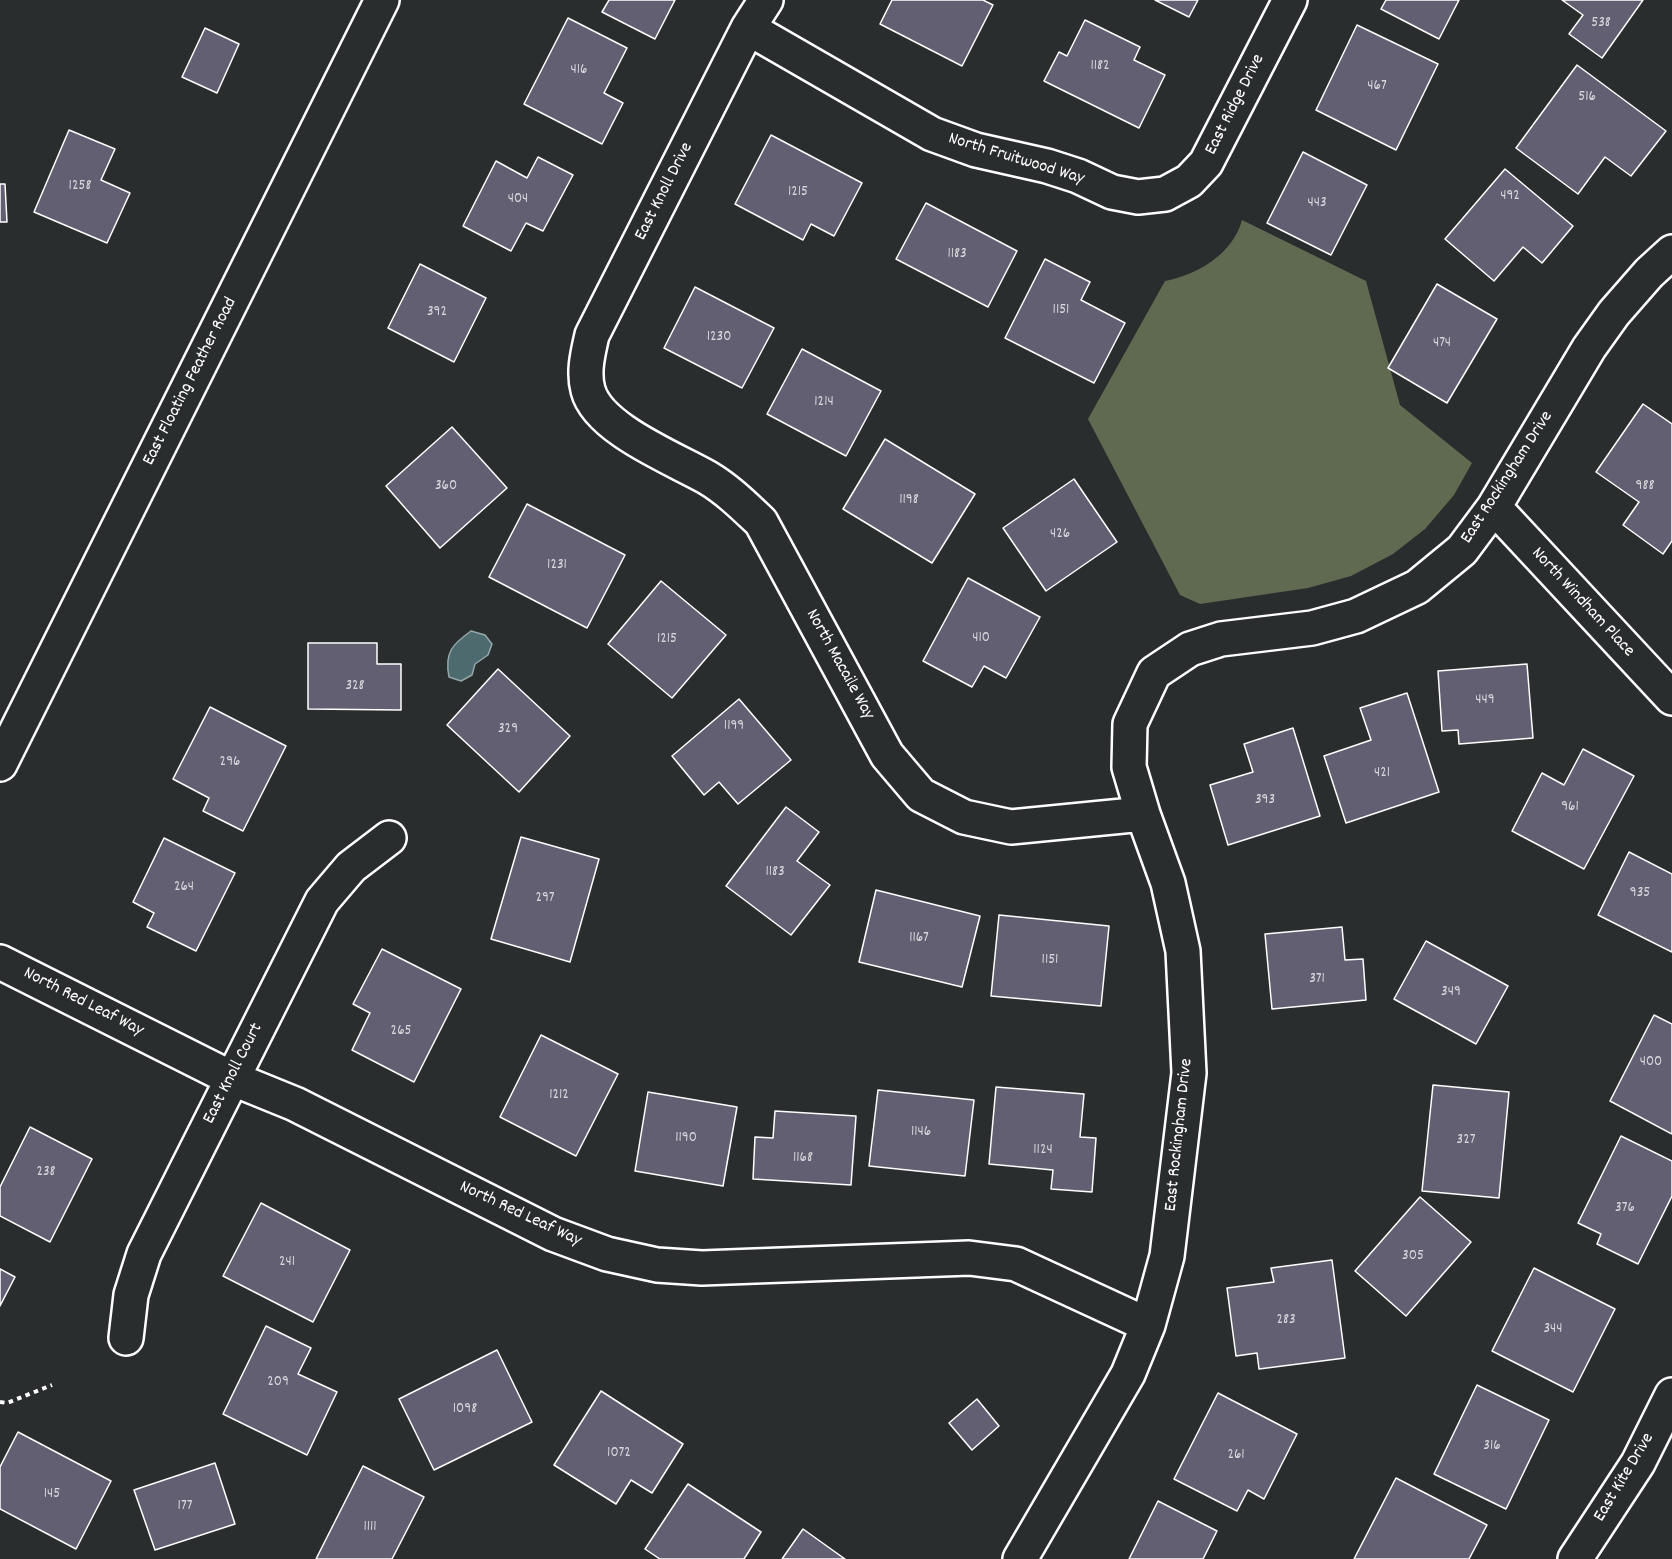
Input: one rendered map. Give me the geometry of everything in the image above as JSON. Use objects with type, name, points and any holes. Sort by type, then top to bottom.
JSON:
[{"type":"street","name":"East Floating Feather Road","points":[[0,764],[382,0]]},
{"type":"street","name":"East Knoll Drive","points":[[588,391],[586,362],[592,335],[748,28],[766,0]]},
{"type":"street","name":"East Ridge Drive","points":[[1165,194],[1189,181],[1206,163],[1290,0]]},
{"type":"street","name":"North Fruitwood Way","points":[[748,28],[932,134],[976,150],[1047,166],[1078,176],[1112,192],[1138,197],[1165,194]]},
{"type":"street","name":"East Rockingham Drive","points":[[1020,1559],[1128,1374],[1148,1325],[1167,1256],[1189,1073],[1183,951],[1168,883],[1129,767],[1130,724],[1154,673],[1190,649],[1221,639],[1312,628],[1356,616],[1417,586],[1462,550],[1494,507],[1589,348],[1614,313],[1649,273],[1672,252]]},
{"type":"street","name":"North Macaile Way","points":[[588,391],[601,414],[620,430],[710,479],[738,499],[761,522],[887,755],[921,795],[964,817],[1011,827],[1143,814]]},
{"type":"street","name":"North Windham Place","points":[[1494,507],[1672,698]]},
{"type":"street","name":"East Knoll Court","points":[[126,1338],[131,1295],[144,1254],[322,901],[351,867],[389,838]]},
{"type":"street","name":"North Red Leaf Way","points":[[0,962],[231,1078],[295,1104],[553,1234],[607,1254],[657,1264],[702,1268],[969,1258],[1016,1264],[1148,1325]]},
{"type":"street","name":"East Kite Drive","points":[[1575,1559],[1638,1463],[1672,1395]]},
{"type":"path","points":[[0,1402],[7,1403],[52,1385]]},
{"type":"green space","points":[[1242,220],[1366,281],[1400,405],[1472,463],[1454,495],[1425,529],[1393,554],[1351,576],[1308,588],[1200,604],[1180,595],[1088,419],[1165,281],[1189,274],[1212,261],[1231,243]]},
{"type":"water","points":[[471,631],[485,635],[492,644],[488,655],[475,664],[472,675],[461,681],[449,677],[448,661],[451,649]]},
{"type":"building","points":[[609,0],[675,0],[655,39],[602,12]]},
{"type":"building","points":[[892,0],[983,0],[993,5],[962,66],[880,24]]},
{"type":"building","points":[[1155,0],[1198,0],[1189,17]]},
{"type":"building","points":[[1386,0],[1459,0],[1439,39],[1381,9]]},
{"type":"building","points":[[1562,0],[1643,0],[1602,58],[1569,34],[1583,15]]},
{"type":"building","points":[[568,18],[627,48],[604,93],[623,103],[602,144],[524,104]]},
{"type":"building","points":[[1085,20],[1140,47],[1134,60],[1165,75],[1139,128],[1044,81],[1059,52],[1067,56]]},
{"type":"building","points":[[1357,25],[1438,64],[1396,150],[1316,110]]},
{"type":"building","points":[[205,28],[239,44],[217,93],[182,77]]},
{"type":"building","points":[[1577,65],[1666,131],[1631,176],[1605,157],[1578,194],[1516,148]]},
{"type":"building","points":[[69,130],[115,149],[101,180],[130,193],[107,243],[34,212]]},
{"type":"building","points":[[771,135],[862,183],[834,236],[811,224],[803,240],[735,204]]},
{"type":"building","points":[[1303,152],[1367,185],[1331,255],[1267,223]]},
{"type":"building","points":[[538,157],[573,175],[543,231],[526,223],[511,251],[463,226],[496,161],[527,178]]},
{"type":"building","points":[[1505,169],[1573,226],[1542,263],[1523,247],[1494,281],[1445,239]]},
{"type":"building","points":[[0,184],[5,184],[7,222],[0,222]]},
{"type":"building","points":[[926,203],[1017,251],[988,307],[896,259]]},
{"type":"building","points":[[1045,259],[1090,282],[1081,300],[1125,323],[1094,383],[1005,338]]},
{"type":"building","points":[[420,264],[486,298],[454,362],[388,328]]},
{"type":"building","points":[[1437,284],[1497,319],[1447,403],[1388,368]]},
{"type":"building","points":[[695,287],[774,328],[742,388],[664,348]]},
{"type":"building","points":[[802,349],[881,391],[846,456],[767,414]]},
{"type":"building","points":[[1643,404],[1672,424],[1672,541],[1663,554],[1623,525],[1639,502],[1596,472]]},
{"type":"building","points":[[452,427],[507,488],[440,548],[386,486]]},
{"type":"building","points":[[885,439],[975,494],[932,563],[843,509]]},
{"type":"building","points":[[1074,479],[1117,542],[1046,591],[1003,528]]},
{"type":"building","points":[[527,504],[625,555],[587,628],[489,577]]},
{"type":"building","points":[[968,578],[1040,617],[1006,678],[984,666],[972,687],[923,661]]},
{"type":"building","points":[[661,581],[726,635],[672,698],[608,644]]},
{"type":"building","points":[[308,643],[377,643],[377,664],[401,664],[401,710],[308,709]]},
{"type":"building","points":[[1527,664],[1533,738],[1459,744],[1458,730],[1442,731],[1438,671]]},
{"type":"building","points":[[498,669],[570,736],[519,792],[447,725]]},
{"type":"building","points":[[1407,693],[1439,792],[1346,823],[1324,756],[1371,740],[1360,708]]},
{"type":"building","points":[[739,699],[791,760],[738,804],[719,782],[704,795],[672,756]]},
{"type":"building","points":[[210,707],[286,746],[243,831],[203,811],[209,798],[173,779]]},
{"type":"building","points":[[1293,728],[1320,816],[1228,845],[1210,785],[1253,772],[1244,744]]},
{"type":"building","points":[[1583,749],[1634,776],[1584,869],[1512,831],[1542,773],[1564,785]]},
{"type":"building","points":[[786,807],[819,832],[797,861],[830,885],[791,935],[726,886]]},
{"type":"building","points":[[521,837],[599,859],[570,962],[491,939]]},
{"type":"building","points":[[164,838],[235,873],[196,951],[147,927],[154,913],[133,902]]},
{"type":"building","points":[[1629,852],[1672,874],[1672,952],[1598,915]]},
{"type":"building","points":[[876,890],[980,916],[962,987],[859,962]]},
{"type":"building","points":[[999,915],[1109,926],[1101,1006],[991,996]]},
{"type":"building","points":[[1342,927],[1345,960],[1363,959],[1366,1000],[1272,1009],[1265,934]]},
{"type":"building","points":[[1426,941],[1508,986],[1476,1044],[1394,999]]},
{"type":"building","points":[[382,949],[461,989],[414,1082],[352,1050],[370,1013],[353,1004]]},
{"type":"building","points":[[1654,1015],[1672,1024],[1672,1134],[1610,1101]]},
{"type":"building","points":[[541,1035],[618,1074],[576,1156],[500,1117]]},
{"type":"building","points":[[1433,1085],[1509,1092],[1499,1198],[1422,1191]]},
{"type":"building","points":[[996,1087],[1084,1094],[1080,1137],[1096,1138],[1092,1192],[1051,1189],[1053,1170],[989,1164]]},
{"type":"building","points":[[878,1090],[974,1100],[965,1176],[869,1166]]},
{"type":"building","points":[[648,1092],[737,1107],[723,1186],[635,1171]]},
{"type":"building","points":[[775,1111],[856,1116],[851,1185],[753,1179],[755,1137],[773,1138]]},
{"type":"building","points":[[30,1127],[92,1159],[50,1242],[0,1216],[0,1187]]},
{"type":"building","points":[[1621,1136],[1672,1161],[1672,1196],[1638,1264],[1597,1244],[1601,1234],[1578,1223]]},
{"type":"building","points":[[1420,1197],[1471,1242],[1406,1316],[1355,1271]]},
{"type":"building","points":[[261,1203],[350,1250],[313,1322],[223,1276]]},
{"type":"building","points":[[1332,1260],[1345,1358],[1259,1369],[1257,1353],[1236,1356],[1227,1288],[1274,1282],[1271,1268]]},
{"type":"building","points":[[1534,1268],[1615,1309],[1573,1392],[1492,1351]]},
{"type":"building","points":[[0,1269],[15,1277],[0,1306]]},
{"type":"building","points":[[266,1326],[311,1348],[298,1374],[337,1392],[307,1455],[223,1414]]},
{"type":"building","points":[[497,1350],[532,1422],[434,1470],[399,1399]]},
{"type":"building","points":[[1477,1385],[1549,1420],[1506,1509],[1434,1474]]},
{"type":"building","points":[[601,1391],[683,1444],[652,1493],[631,1480],[616,1504],[554,1465]]},
{"type":"building","points":[[1218,1393],[1297,1434],[1264,1499],[1248,1490],[1237,1511],[1174,1479]]},
{"type":"building","points":[[977,1399],[999,1426],[972,1450],[949,1423]]},
{"type":"building","points":[[18,1432],[111,1481],[76,1549],[0,1509],[0,1467]]},
{"type":"building","points":[[215,1463],[235,1524],[155,1550],[134,1490]]},
{"type":"building","points":[[363,1466],[424,1497],[392,1559],[316,1559]]},
{"type":"building","points":[[1396,1478],[1487,1525],[1469,1559],[1354,1559]]},
{"type":"building","points":[[688,1484],[761,1532],[744,1559],[660,1559],[645,1549]]},
{"type":"building","points":[[1158,1501],[1217,1531],[1203,1559],[1129,1559]]},
{"type":"building","points":[[803,1529],[845,1559],[782,1559]]}]
